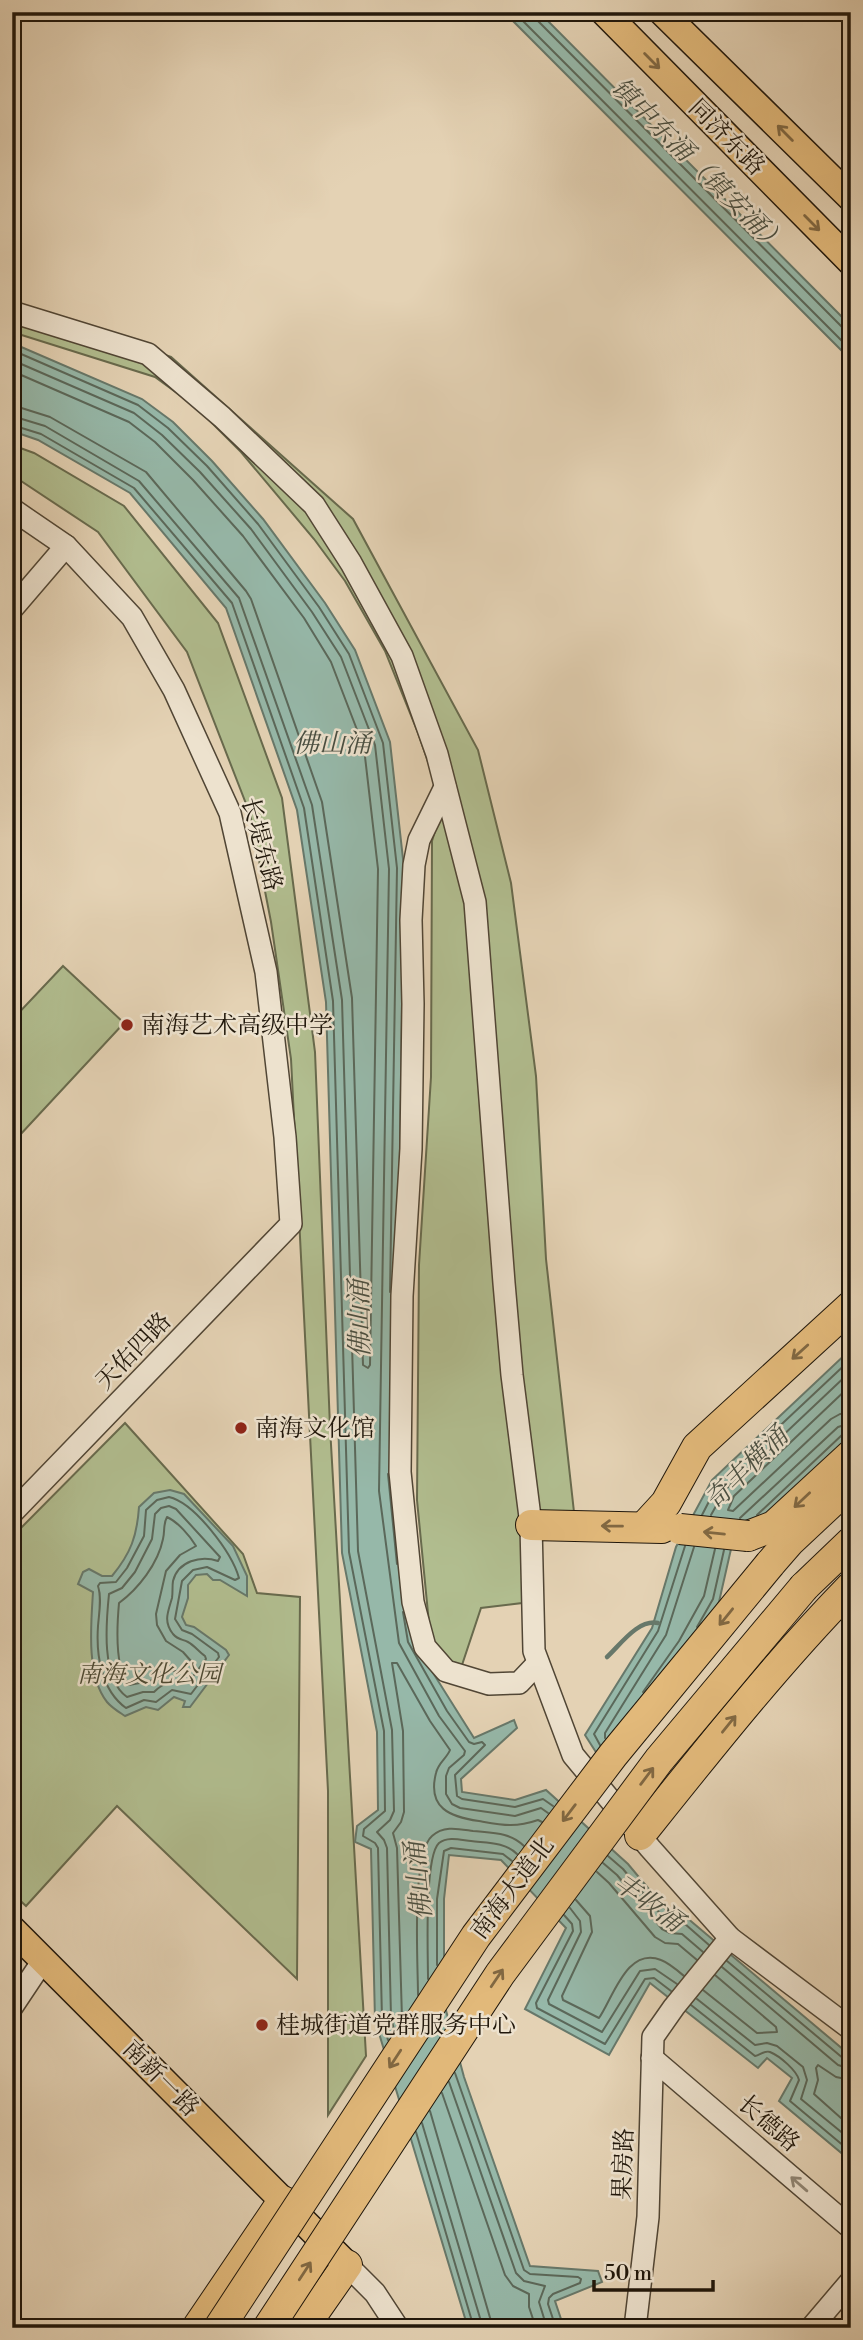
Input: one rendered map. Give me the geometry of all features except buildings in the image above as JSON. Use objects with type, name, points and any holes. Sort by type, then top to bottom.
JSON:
[{"type":"highway","points":[[644,1527],[666,1503],[697,1447],[851,1307]]},
{"type":"highway","points":[[531,1525],[644,1527],[748,1536],[774,1526],[851,1455]]},
{"type":"highway","name":"南海大道北","points":[[219,2328],[476,1936],[613,1755],[770,1564],[790,1541],[851,1483]]},
{"type":"highway","name":"南海大道北","points":[[268,2328],[500,1974],[659,1760],[804,1587],[851,1542]]},
{"type":"highway","points":[[640,1835],[734,1719],[821,1617],[851,1587]]},
{"type":"highway","points":[[197,2328],[283,2200]]},
{"type":"highway","points":[[303,2328],[346,2265]]},
{"type":"main road","name":"同济东路","points":[[604,12],[851,262]]},
{"type":"main road","name":"同济东路","points":[[662,12],[851,198]]},
{"type":"main road","name":"南新一路","points":[[12,1929],[346,2265]]},
{"type":"street","points":[[12,312],[148,354],[222,417],[314,505],[351,563],[402,656],[437,754],[475,902],[512,1375],[531,1525],[534,1651],[573,1755],[640,1835],[730,1938],[851,2029]]},
{"type":"street","name":"长堤东路","points":[[12,509],[66,546],[132,617],[174,690],[230,813],[266,972],[285,1137],[291,1224]]},
{"type":"street","points":[[12,609],[66,546]]},
{"type":"street","points":[[445,787],[419,840],[414,865],[411,920],[411,1150],[401,1296],[400,1472],[413,1602],[425,1647],[446,1671],[489,1684],[519,1683],[538,1662]]},
{"type":"street","name":"天佑四路","points":[[12,1513],[291,1224]]},
{"type":"street","name":"果房路","points":[[635,2328],[648,2217],[653,2037],[730,1938]]},
{"type":"street","points":[[12,2007],[44,1959]]},
{"type":"street","name":"长德路","points":[[652,2058],[851,2228]]},
{"type":"street","points":[[346,2265],[375,2293],[398,2328]]},
{"type":"street","points":[[811,2328],[851,2281]]},
{"type":"green space","points":[[12,304],[171,357],[353,519],[478,750],[511,883],[536,1076],[546,1259],[574,1512],[524,1517],[522,1603],[481,1608],[460,1671],[431,1644],[417,1500],[419,1265],[431,1077],[432,841],[443,805],[385,651],[345,581],[314,539],[241,452],[196,407],[155,377],[12,332]]},
{"type":"green space","points":[[12,445],[34,453],[124,506],[218,623],[282,798],[315,1052],[330,1427],[366,2056],[328,2115],[328,1791],[291,1059],[271,922],[250,814],[187,652],[98,532],[12,475]]},
{"type":"green space","points":[[63,966],[124,1023],[19,1136],[12,1129],[12,1020]]},
{"type":"green space","name":"南海文化公园","points":[[125,1423],[243,1554],[257,1593],[300,1597],[297,1979],[117,1806],[26,1906],[12,1893],[12,1537]]},
{"type":"water","points":[[504,12],[539,12],[851,326],[851,360]]},
{"type":"water","points":[[12,343],[142,399],[173,422],[212,461],[263,519],[325,603],[355,650],[390,742],[404,868],[395,1489],[428,1665],[474,1738],[514,1720],[517,1728],[461,1779],[462,1792],[515,1800],[546,1790],[628,1864],[673,1918],[686,1917],[851,2056],[851,2161],[779,2101],[792,2078],[767,2058],[758,2068],[650,1983],[609,2055],[525,2009],[566,1928],[501,1860],[449,1855],[444,1899],[444,2003],[464,2077],[530,2266],[598,2271],[602,2282],[555,2301],[564,2328],[468,2328],[375,2020],[371,1849],[355,1842],[357,1826],[378,1810],[377,1732],[342,1553],[326,1002],[297,810],[226,608],[130,493],[38,440],[12,431]]},
{"type":"water","points":[[851,1349],[851,1436],[731,1549],[719,1602],[692,1650],[608,1771],[585,1735],[652,1628],[676,1547],[712,1480]]},
{"type":"water","points":[[170,1490],[184,1494],[233,1546],[247,1576],[247,1596],[220,1580],[213,1580],[207,1574],[196,1575],[188,1585],[188,1598],[182,1617],[186,1625],[194,1627],[229,1655],[190,1707],[183,1707],[185,1701],[174,1697],[158,1710],[146,1707],[125,1716],[107,1702],[100,1691],[91,1649],[93,1592],[78,1584],[83,1572],[89,1569],[102,1576],[112,1576],[132,1544],[139,1507],[154,1493]]},
{"type":"waterway","name":"奇丰横涌","points":[[607,1657],[637,1629],[658,1623]]},
{"type":"place","name":"南海艺术高级中学","points":[[127,1025]]},
{"type":"place","name":"南海文化馆","points":[[241,1428]]},
{"type":"place","name":"桂城街道党群服务中心","points":[[262,2025]]},
{"type":"water label","name":"镇中东涌（镇安涌）","points":[[699,165]]},
{"type":"water label","name":"佛山涌","points":[[332,743]]},
{"type":"water label","name":"佛山涌","points":[[359,1319]]},
{"type":"water label","name":"佛山涌","points":[[418,1881]]},
{"type":"water label","name":"丰收涌","points":[[649,1902]]}]
